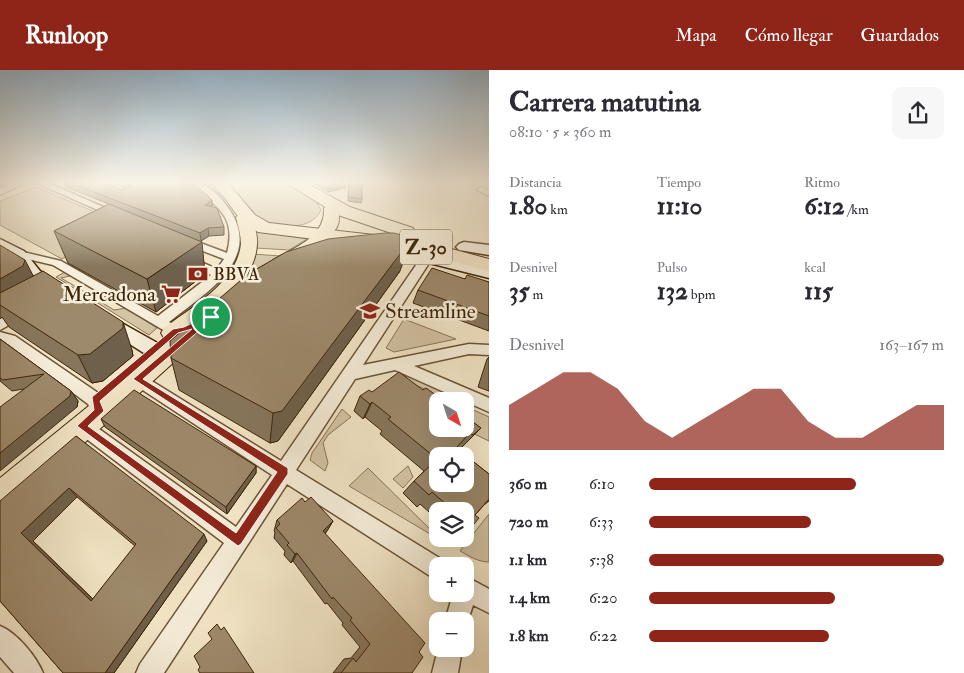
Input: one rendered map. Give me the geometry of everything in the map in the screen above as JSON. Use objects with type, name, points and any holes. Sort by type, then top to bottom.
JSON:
[{"type":"highway","points":[[242,210],[244,217]]},
{"type":"highway","name":"Z-30","points":[[281,231],[317,223],[327,215],[328,210]]},
{"type":"highway","name":"Z-30","points":[[343,210],[382,224],[464,247],[488,268]]},
{"type":"highway","name":"Z-30","points":[[244,217],[259,226],[281,231],[322,235],[360,247],[418,246],[488,268]]},
{"type":"main road","points":[[0,498],[92,412],[158,354],[322,235],[332,222],[330,210]]},
{"type":"main road","points":[[0,481],[137,379],[158,354],[167,326],[218,294],[240,271],[245,262],[249,244],[244,217]]},
{"type":"street","points":[[103,210],[128,221]]},
{"type":"street","points":[[167,326],[219,274],[231,258],[236,247],[236,239],[229,216],[225,210]]},
{"type":"street","points":[[171,235],[231,258]]},
{"type":"street","points":[[0,243],[19,254],[57,263],[167,326],[185,329],[211,317]]},
{"type":"street","points":[[360,247],[488,268]]},
{"type":"street","points":[[464,247],[489,250]]},
{"type":"street","points":[[19,254],[34,274],[53,293],[79,304],[158,354]]},
{"type":"street","points":[[173,254],[219,274]]},
{"type":"street","points":[[148,673],[350,374],[422,256]]},
{"type":"street","points":[[262,277],[316,261]]},
{"type":"street","points":[[0,325],[33,305]]},
{"type":"street","points":[[0,337],[10,339],[238,540]]},
{"type":"street","points":[[350,374],[469,349],[489,350]]},
{"type":"street","points":[[397,365],[489,405]]},
{"type":"street","points":[[137,379],[429,564]]},
{"type":"street","points":[[474,593],[489,602]]},
{"type":"street","points":[[0,638],[30,673]]},
{"type":"street","points":[[444,673],[448,657]]},
{"type":"shaded area","points":[[0,210],[91,210],[102,215],[113,231],[62,259],[0,225]]},
{"type":"shaded area","points":[[321,210],[316,218],[308,223],[289,226],[269,223],[249,211]]},
{"type":"shaded area","points":[[254,229],[307,239],[289,250],[255,248]]},
{"type":"shaded area","points":[[253,254],[280,256],[247,275],[244,274]]},
{"type":"shaded area","points":[[65,272],[70,276],[61,278],[88,294],[100,293],[107,298],[98,300],[114,310],[127,308],[157,328],[149,335],[56,277]]},
{"type":"shaded area","points":[[404,319],[456,339],[394,352],[386,348]]},
{"type":"shaded area","points":[[408,376],[443,392],[431,392],[398,377]]},
{"type":"shaded area","points":[[342,409],[351,417],[328,435],[323,443],[328,463],[325,471],[310,460],[312,453]]},
{"type":"shaded area","points":[[474,410],[489,417],[489,441],[474,434]]},
{"type":"shaded area","points":[[408,466],[413,477],[403,488],[393,479]]},
{"type":"shaded area","points":[[368,468],[429,528],[429,533],[349,486]]},
{"type":"shaded area","points":[[489,514],[489,562],[477,560],[460,551],[463,547],[474,547],[474,533]]},
{"type":"building","points":[[96,210],[124,210],[202,242],[147,279],[54,231]]},
{"type":"building","points":[[141,210],[218,210],[224,227],[208,228],[200,233]]},
{"type":"building","points":[[394,233],[412,238],[282,411],[273,413],[171,358],[170,341],[248,274],[286,252],[328,239]]},
{"type":"building","points":[[0,245],[25,260],[23,266],[0,279]]},
{"type":"building","points":[[432,268],[465,279],[467,275],[489,282],[489,316],[418,290]]},
{"type":"building","points":[[43,271],[123,322],[123,328],[90,354],[78,355],[0,305],[0,293]]},
{"type":"building","points":[[0,339],[71,391],[70,396],[0,453],[0,407],[44,374],[3,380],[0,378]]},
{"type":"building","points":[[399,372],[423,390],[426,388],[432,392],[429,392],[429,438],[465,438],[457,447],[429,447],[429,452],[388,419],[391,417],[372,402],[370,404],[360,396],[369,390],[372,392]]},
{"type":"building","points":[[134,390],[256,466],[226,507],[101,419]]},
{"type":"building","points":[[474,423],[481,428],[474,434]]},
{"type":"building","points":[[76,436],[204,534],[105,673],[63,673],[0,601],[0,501]],"holes":[[[69,488],[136,544],[91,601],[21,533]]]},
{"type":"building","points":[[474,462],[489,474],[489,499],[475,515],[479,518],[474,524],[474,502],[444,502],[432,492],[474,492]]},
{"type":"building","points":[[429,467],[429,492],[432,492],[429,495],[414,481]]},
{"type":"building","points":[[311,497],[333,521],[323,531],[425,643],[419,652],[423,657],[412,673],[341,673],[353,658],[356,662],[370,644],[350,620],[352,618],[333,597],[332,599],[297,553],[295,554],[287,545],[289,543],[276,528],[280,524],[277,520],[302,498],[305,502]]},
{"type":"building","points":[[217,624],[221,630],[224,627],[254,673],[200,673],[198,670],[200,667],[194,656],[212,639],[208,633]]},
{"type":"place","name":"BBVA","points":[[198,274]]},
{"type":"place","name":"Mercadona","points":[[171,294]]},
{"type":"place","name":"Streamline","points":[[370,311]]},
{"type":"route","points":[[211,317],[137,379],[284,471],[238,540],[82,426],[99,411],[100,408],[95,400],[175,331],[185,329],[211,317]]}]
